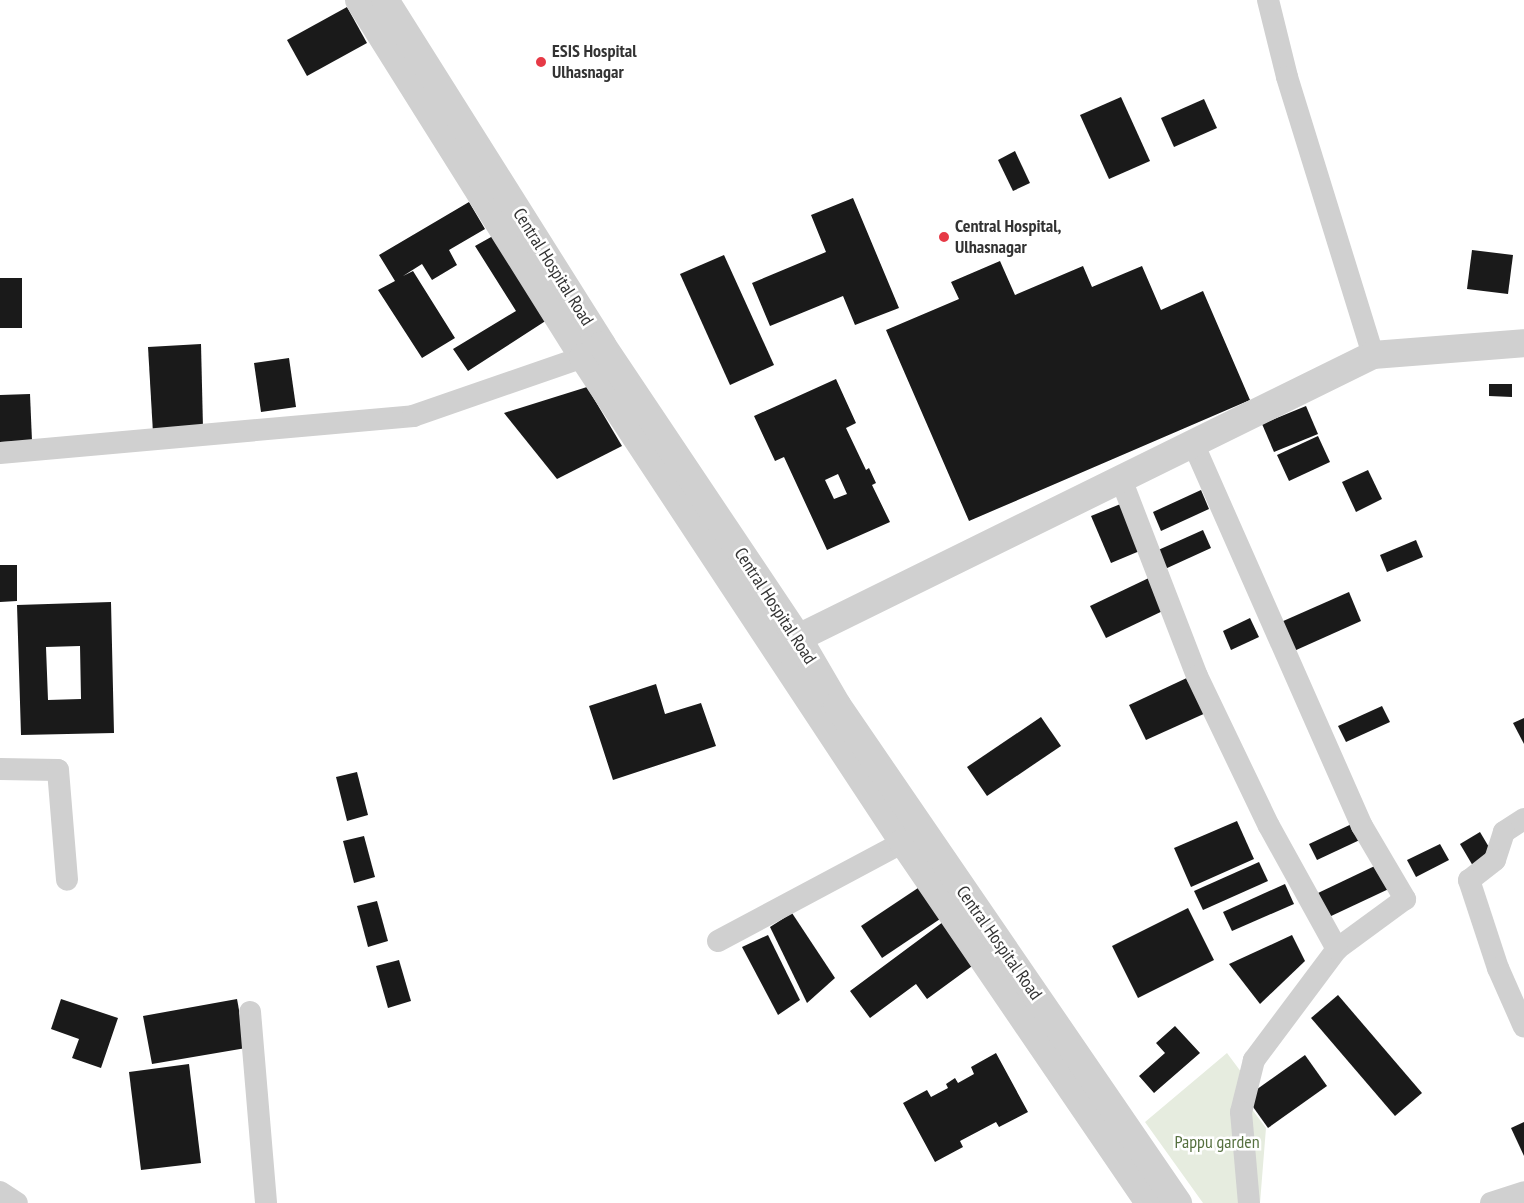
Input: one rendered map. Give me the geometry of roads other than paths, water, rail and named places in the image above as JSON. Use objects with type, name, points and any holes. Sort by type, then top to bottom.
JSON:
[{"type":"street","name":"Central Hospital Road","points":[[359,0],[788,646],[837,705],[913,837],[1149,1203]]},
{"type":"street","name":"Central Hospital Road","points":[[385,0],[593,351]]},
{"type":"street","points":[[1268,0],[1287,77],[1373,355]]},
{"type":"street","points":[[788,646],[1373,355],[1524,344]]},
{"type":"street","points":[[0,453],[291,424],[413,416],[593,351]]},
{"type":"street","points":[[1193,443],[1362,826],[1404,899],[1337,949],[1254,1060],[1241,1112],[1249,1203]]},
{"type":"street","points":[[1121,479],[1197,676],[1269,826],[1337,949]]},
{"type":"street","points":[[0,769],[58,770],[67,880]]},
{"type":"street","points":[[1524,819],[1504,832],[1495,860],[1469,880],[1498,968],[1524,1027]]},
{"type":"street","name":"Central Hospital Road","points":[[913,837],[1178,1203]]},
{"type":"street","points":[[718,941],[913,837]]},
{"type":"street","points":[[250,1012],[266,1203]]},
{"type":"street","points":[[0,1192],[17,1203]]},
{"type":"street","points":[[1491,1203],[1518,1197]]},
{"type":"place","name":"ESIS Hospital Ulhasnagar","points":[[541,62]]},
{"type":"place","name":"Central Hospital, Ulhasnagar","points":[[944,237]]},
{"type":"park label","name":"Pappu garden","points":[[1217,1142]]}]
